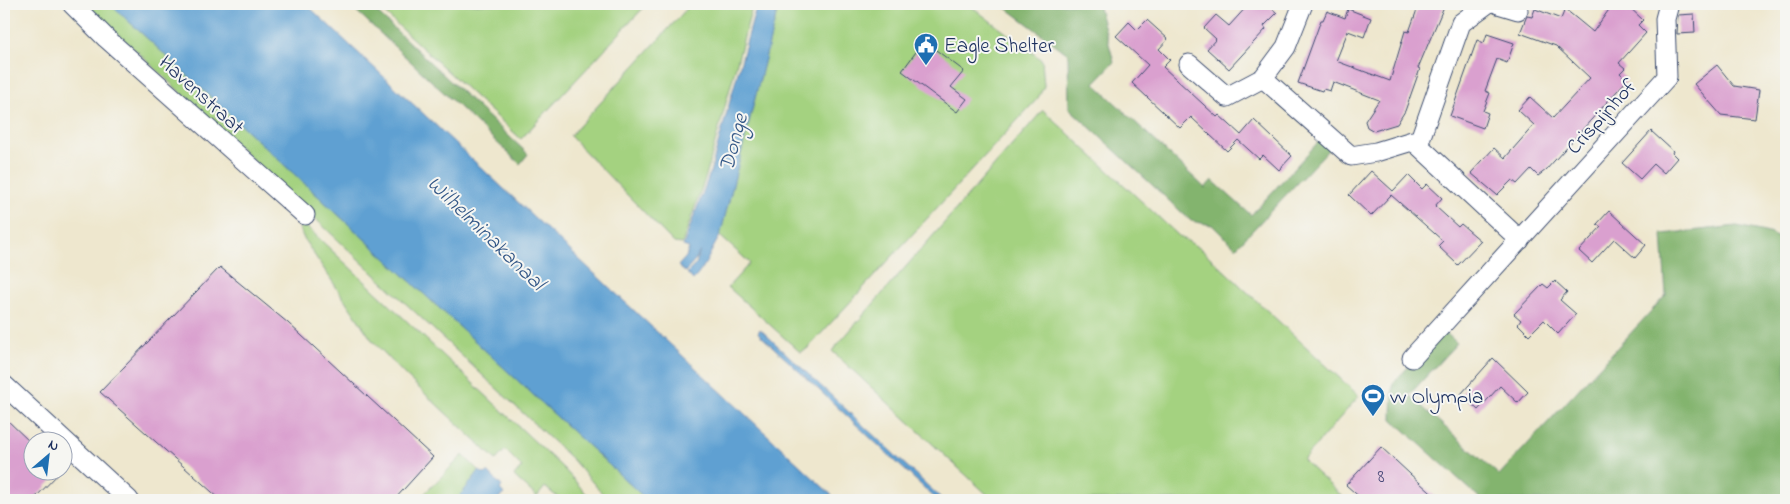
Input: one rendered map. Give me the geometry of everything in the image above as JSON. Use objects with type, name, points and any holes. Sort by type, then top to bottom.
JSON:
[{"type":"street","name":"Havenstraat","points":[[72,4],[106,38],[305,215]]},
{"type":"street","points":[[1189,64],[1226,97],[1263,78],[1286,47],[1303,4]]},
{"type":"street","points":[[1418,146],[1461,23],[1487,4]]},
{"type":"street","points":[[1498,4],[1518,10]]},
{"type":"street","name":"Crispijnhof","points":[[1412,358],[1667,77],[1665,19],[1669,4]]},
{"type":"street","points":[[1263,78],[1351,156],[1376,152],[1412,140],[1520,240]]},
{"type":"street","points":[[4,385],[129,500]]},
{"type":"green space","points":[[86,4],[110,4],[647,500],[608,500],[573,460]]},
{"type":"green space","points":[[349,4],[368,4],[528,154],[520,164]]},
{"type":"green space","points":[[375,4],[647,4],[521,139]]},
{"type":"green space","points":[[691,4],[753,4],[706,176],[682,244],[674,243],[570,136]]},
{"type":"green space","points":[[779,4],[968,4],[1042,60],[1044,86],[1038,98],[807,349],[800,352],[728,287],[750,263],[720,236]]},
{"type":"green space","points":[[1001,4],[1098,4],[1114,62],[1094,83],[1205,188],[1212,180],[1251,215],[1321,139],[1330,148],[1236,248],[1212,225],[1191,221],[1069,108],[1068,54]]},
{"type":"green space","points":[[1043,110],[1179,236],[1201,249],[1359,396],[1303,460],[1346,500],[993,500],[832,351]]},
{"type":"green space","points":[[302,225],[308,228],[564,469],[592,500],[561,500],[545,487],[537,497],[514,476],[522,467],[505,450],[496,460],[405,375],[372,340],[305,241],[299,228]]},
{"type":"green space","points":[[1737,226],[1769,233],[1786,242],[1786,500],[1482,500],[1392,419],[1393,383],[1440,334],[1447,334],[1457,343],[1409,395],[1499,475],[1666,295],[1662,234]]},
{"type":"green space","points":[[463,455],[479,471],[457,500],[418,500]]},
{"type":"water","name":"Wilhelminakanaal","points":[[110,4],[306,4],[837,500],[647,500]]},
{"type":"water","name":"Donge","points":[[757,4],[779,4],[720,236],[705,264],[693,280],[687,273],[696,264],[700,251],[695,261],[685,272],[678,266],[686,257],[689,248],[683,246],[710,173]]},
{"type":"water","points":[[760,329],[943,500],[937,500],[758,333]]},
{"type":"water","points":[[479,471],[485,474],[488,472],[502,486],[500,489],[504,494],[496,500],[457,500]]},
{"type":"building","points":[[1249,4],[1267,4],[1277,13],[1264,26],[1266,29],[1229,69],[1207,49],[1216,39],[1204,28],[1216,15],[1229,26]]},
{"type":"building","points":[[1419,4],[1445,4],[1418,68],[1420,69],[1405,111],[1397,124],[1374,131],[1367,127],[1365,121],[1379,100],[1333,82],[1330,91],[1323,89],[1322,91],[1298,83],[1321,20],[1323,20],[1327,11],[1345,18],[1348,9],[1371,18],[1364,37],[1348,31],[1336,61],[1390,81],[1405,31],[1409,32]]},
{"type":"building","points":[[1613,4],[1626,4],[1643,20],[1638,25],[1646,33],[1619,63],[1625,68],[1620,73],[1627,80],[1546,170],[1538,176],[1531,169],[1517,184],[1512,180],[1497,195],[1471,173],[1494,148],[1505,158],[1534,125],[1518,110],[1530,97],[1553,118],[1590,78],[1556,46],[1520,33],[1527,16],[1532,17],[1535,9],[1561,19],[1565,9],[1593,32]]},
{"type":"building","points":[[1694,14],[1695,33],[1677,34],[1678,15]]},
{"type":"building","points":[[1147,20],[1168,39],[1159,49],[1170,60],[1163,67],[1217,117],[1219,115],[1241,135],[1254,120],[1292,156],[1279,170],[1263,155],[1259,159],[1238,140],[1227,151],[1191,117],[1180,128],[1132,83],[1148,65],[1116,36],[1129,22],[1137,30]]},
{"type":"building","points":[[1487,34],[1514,43],[1507,63],[1497,59],[1485,91],[1490,93],[1483,111],[1488,113],[1483,128],[1450,116],[1477,40],[1484,43]]},
{"type":"building","points":[[924,41],[964,71],[951,87],[967,99],[957,112],[902,71]]},
{"type":"building","points":[[1717,65],[1734,86],[1759,90],[1755,119],[1721,115],[1694,84]]},
{"type":"building","points":[[1651,131],[1673,151],[1672,153],[1677,158],[1664,173],[1654,164],[1640,179],[1622,163]]},
{"type":"building","points":[[1371,171],[1393,191],[1408,175],[1422,189],[1427,184],[1442,198],[1435,206],[1458,227],[1461,224],[1481,241],[1458,265],[1438,246],[1443,241],[1391,195],[1371,216],[1349,195]]},
{"type":"building","points":[[1609,211],[1646,245],[1635,258],[1614,239],[1592,263],[1579,251],[1601,227],[1597,224]]},
{"type":"building","points":[[220,267],[288,323],[433,457],[394,500],[221,500],[100,392]]},
{"type":"building","points":[[1555,281],[1567,292],[1560,300],[1576,314],[1558,334],[1544,320],[1529,335],[1518,324],[1521,320],[1514,314],[1543,284],[1548,288]]},
{"type":"building","points":[[1493,358],[1528,392],[1518,403],[1500,386],[1478,410],[1461,394]]},
{"type":"building","points":[[4,417],[22,434],[22,482],[50,482],[33,500],[4,500]]},
{"type":"building","points":[[1381,447],[1439,500],[1363,500],[1346,485]]},
{"type":"place","name":"Eagle Shelter","points":[[926,66]]},
{"type":"place","name":"vv Olympia","points":[[1373,417]]}]
